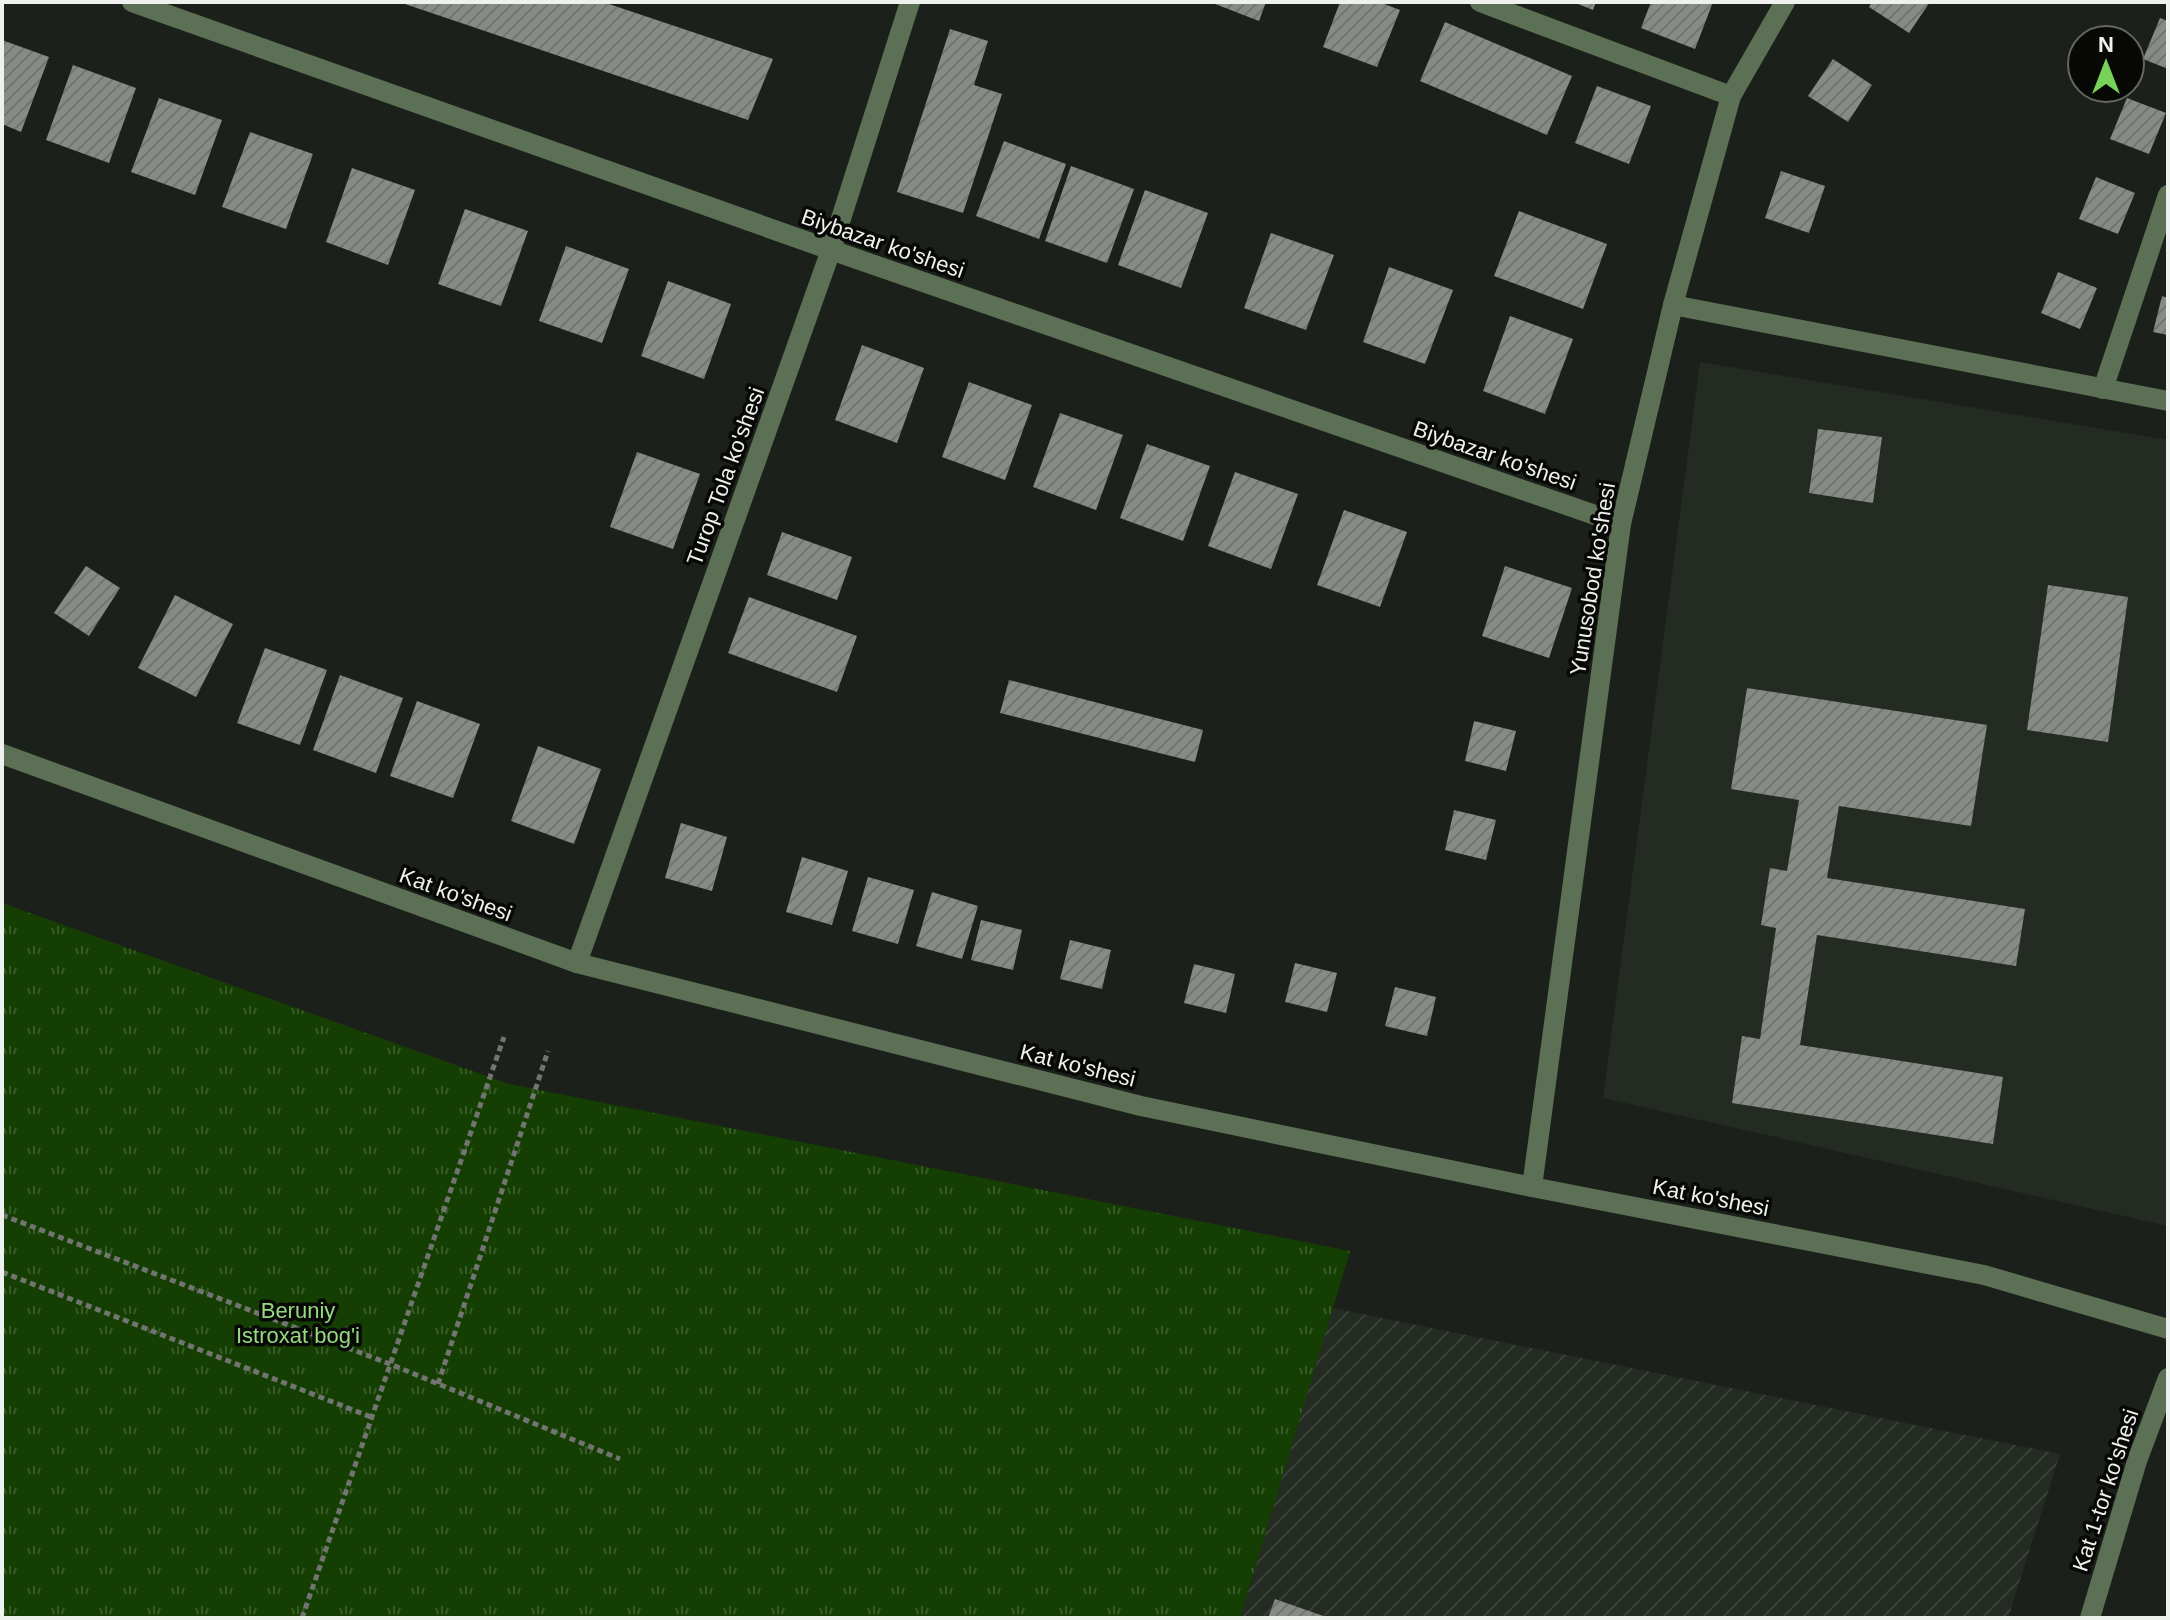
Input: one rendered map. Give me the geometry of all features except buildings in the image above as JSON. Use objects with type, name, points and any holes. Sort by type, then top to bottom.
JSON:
[{"type":"street","name":"Biybazar ko'shesi","points":[[132,2],[831,250],[1621,524]]},
{"type":"street","name":"Turop Tola ko'shesi","points":[[577,963],[831,250],[910,2]]},
{"type":"street","points":[[1480,2],[1731,96]]},
{"type":"street","name":"Yunusobod ko'shesi","points":[[1532,1187],[1621,524],[1673,305],[1731,96],[1785,2]]},
{"type":"street","points":[[2103,389],[2168,195]]},
{"type":"street","points":[[1673,305],[2168,401]]},
{"type":"street","name":"Kat ko'shesi","points":[[2,754],[577,963],[1141,1106],[1532,1187],[1984,1275],[2168,1329]]},
{"type":"street","name":"Kat 1-tor ko'shesi","points":[[2090,1618],[2137,1461],[2168,1378]]},
{"type":"path","points":[[302,1618],[504,1037]]},
{"type":"path","points":[[438,1384],[548,1051]]},
{"type":"path","points":[[2,1215],[390,1364],[620,1459]]},
{"type":"path","points":[[2,1272],[371,1417]]},
{"type":"shaded area","points":[[1700,362],[2168,440],[2168,1226],[1603,1098]]},
{"type":"shaded area","points":[[1332,1308],[2060,1454],[2008,1618],[1240,1618]]},
{"type":"green space","name":"Beruniy Istroxat bog'i","points":[[2,903],[509,1084],[1350,1251],[1240,1618],[2,1618]]}]
